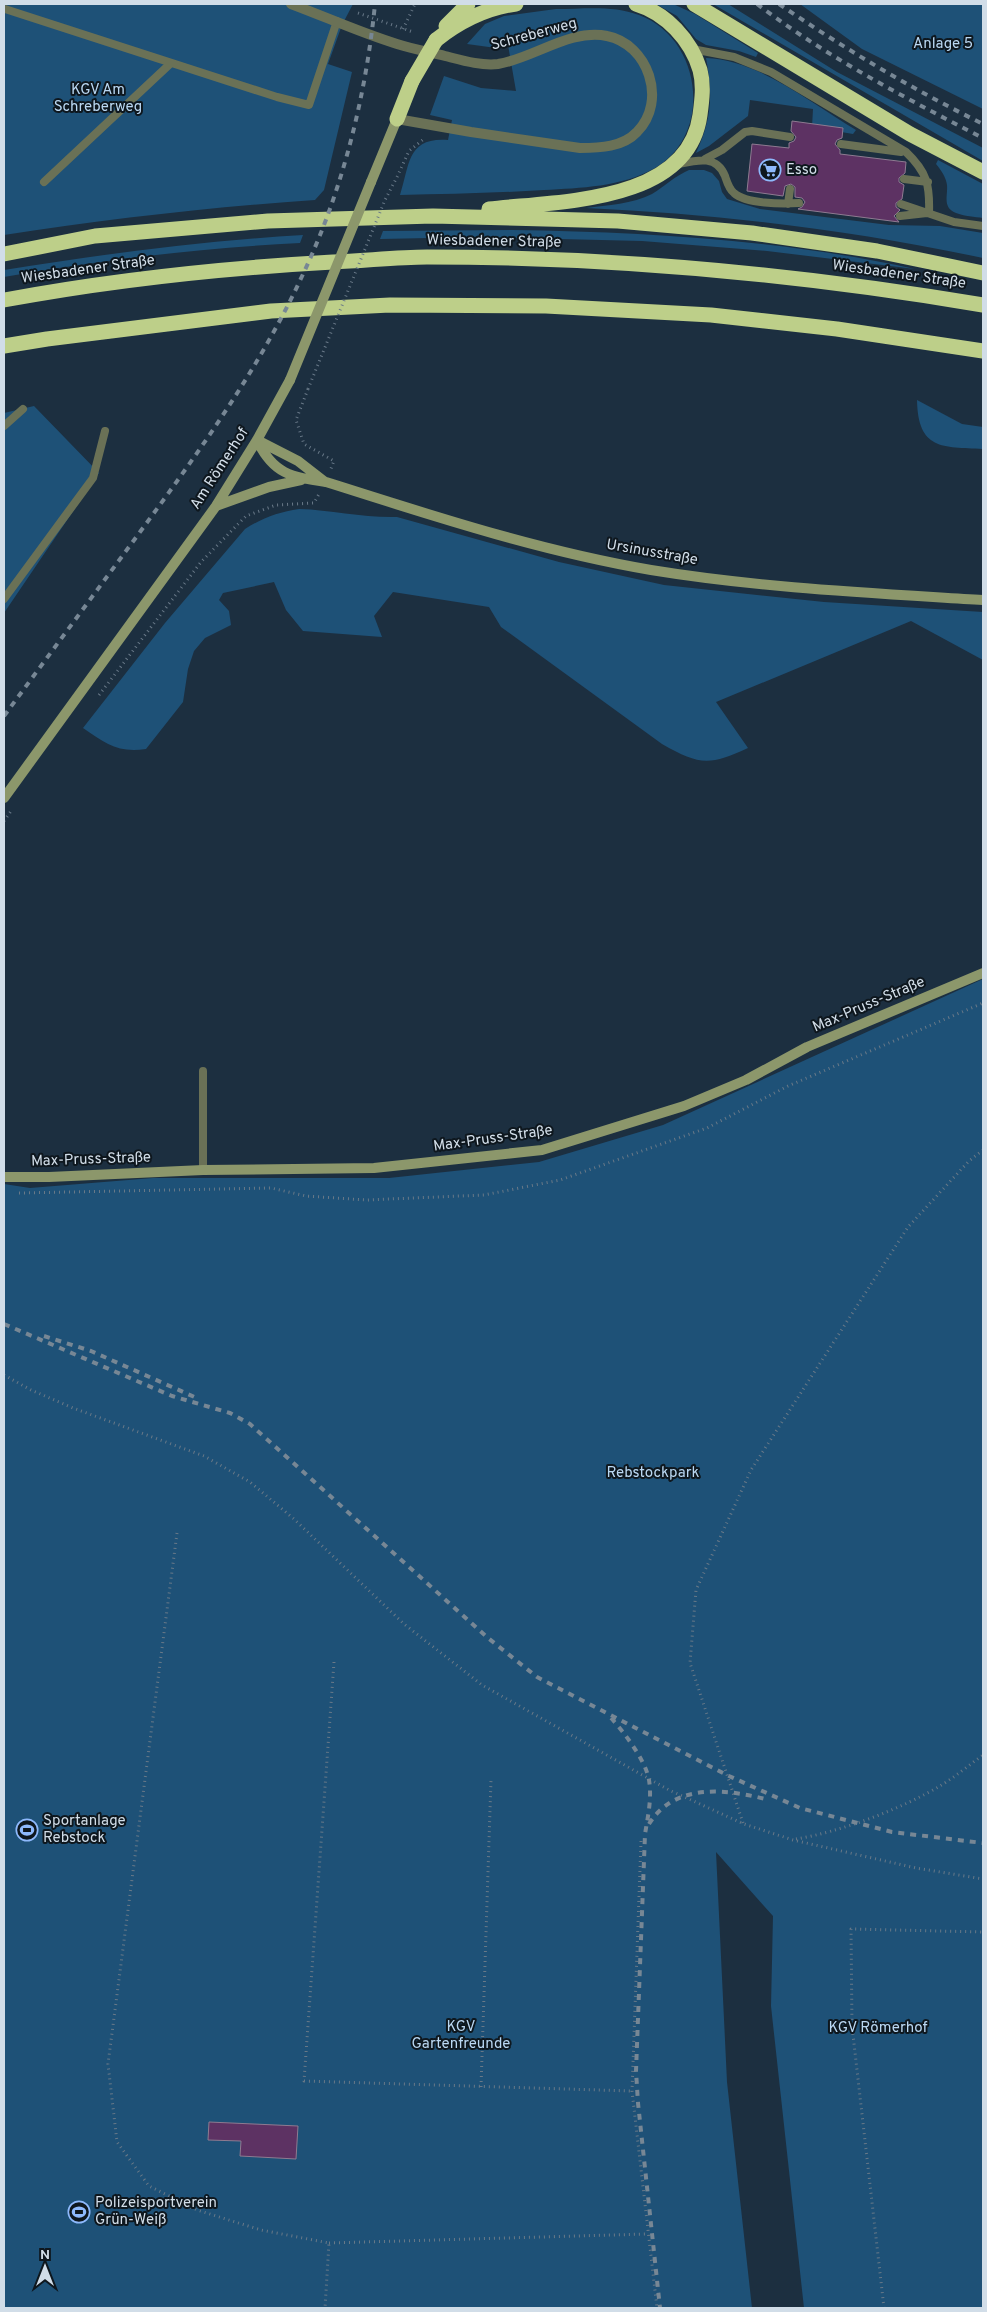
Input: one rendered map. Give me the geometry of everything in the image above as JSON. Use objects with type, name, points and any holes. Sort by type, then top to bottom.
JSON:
[{"type":"highway","points":[[397,119],[412,81],[436,40],[453,17],[468,4]]},
{"type":"highway","points":[[436,40],[472,16],[496,7],[516,4]]},
{"type":"highway","points":[[434,216],[602,196],[646,183],[674,164],[686,152],[697,132],[702,105],[702,80],[695,58],[666,19],[656,12],[636,4]]},
{"type":"highway","points":[[694,4],[910,134],[983,172]]},
{"type":"highway","points":[[4,254],[114,234],[268,221],[434,216],[618,221],[752,233],[877,251],[983,273]]},
{"type":"highway","name":"Wiesbadener Straße","points":[[4,300],[51,291],[254,266],[425,257],[670,265],[890,290],[983,305]]},
{"type":"highway","points":[[4,346],[271,311],[390,304],[546,306],[711,315],[838,329],[962,346],[983,351]]},
{"type":"highway","points":[[962,346],[983,356]]},
{"type":"main road","name":"Am Römerhof","points":[[4,798],[216,506],[257,440],[290,380],[397,119]]},
{"type":"main road","name":"Ursinusstraße","points":[[257,440],[271,463],[285,473],[304,479],[326,482],[548,549],[651,570],[748,583],[983,600]]},
{"type":"main road","name":"Ursinusstraße","points":[[257,440],[298,460],[326,482]]},
{"type":"main road","name":"Ursinusstraße","points":[[216,506],[269,487],[304,479]]},
{"type":"main road","name":"Max-Pruss-Straße","points":[[4,1177],[49,1177],[203,1170],[374,1168],[542,1150],[684,1106],[746,1080],[807,1047],[983,973]]},
{"type":"street","name":"Schreberweg","points":[[291,4],[397,44],[464,60],[496,64],[568,40],[606,35],[624,41],[636,50],[646,66],[651,83],[652,99],[648,115],[638,132],[626,140],[598,148],[580,148],[397,119]]},
{"type":"lane","points":[[4,9],[277,97],[309,105],[337,21]]},
{"type":"lane","points":[[689,48],[734,57],[771,72],[906,152],[919,166],[928,182],[928,213]]},
{"type":"lane","points":[[44,182],[171,63]]},
{"type":"lane","points":[[674,164],[705,159],[722,150],[745,132],[752,131],[790,137]]},
{"type":"lane","points":[[841,144],[906,152]]},
{"type":"lane","points":[[705,159],[717,164],[724,173],[732,192],[741,198],[788,204],[799,203]]},
{"type":"lane","points":[[904,179],[928,182]]},
{"type":"lane","points":[[788,204],[790,189]]},
{"type":"lane","points":[[901,204],[954,222],[983,226]]},
{"type":"lane","points":[[900,216],[928,213]]},
{"type":"lane","points":[[4,426],[23,409]]},
{"type":"lane","points":[[4,599],[93,478],[106,430]]},
{"type":"lane","points":[[203,1071],[203,1170]]},
{"type":"path","points":[[397,44],[416,4]]},
{"type":"path","points":[[357,13],[420,35]]},
{"type":"path","points":[[95,700],[201,562],[246,516],[276,505],[314,503],[326,482],[334,461],[304,444],[296,420],[381,208],[409,151],[415,144],[430,136]]},
{"type":"path","points":[[4,821],[15,806]]},
{"type":"path","points":[[744,1824],[690,1663],[696,1590],[751,1470],[908,1227],[969,1161],[983,1150]]},
{"type":"path","points":[[4,1375],[31,1390],[73,1408],[204,1456],[250,1482],[294,1519],[404,1624],[482,1685],[670,1790],[744,1824],[793,1840],[916,1868],[983,1879]]},
{"type":"path","points":[[177,1533],[108,2064],[117,2142],[149,2186],[197,2210],[262,2230],[329,2243],[647,2234]]},
{"type":"path","points":[[334,1662],[304,2082],[632,2092]]},
{"type":"path","points":[[793,1840],[825,1834],[884,1812],[940,1786],[983,1755]]},
{"type":"path","points":[[481,2087],[491,1780]]},
{"type":"path","points":[[641,1841],[632,2092],[657,2308]]},
{"type":"path","points":[[884,2308],[852,2026],[851,1929],[983,1932]]},
{"type":"path","points":[[325,2308],[329,2243]]},
{"type":"green space","name":"KGV Am Schreberweg","points":[[4,4],[353,4],[342,25],[328,64],[352,72],[324,190],[315,200],[159,214],[4,235]]},
{"type":"green space","points":[[656,4],[673,4],[695,14],[758,53],[756,57],[739,51],[706,45],[696,39],[677,16]]},
{"type":"green space","points":[[713,4],[728,4],[837,72],[983,148],[983,161]]},
{"type":"green space","name":"Anlage 5","points":[[800,4],[983,4],[983,109],[862,49]]},
{"type":"green space","points":[[598,8],[629,12],[639,15],[660,27],[676,44],[687,65],[693,87],[692,111],[686,133],[674,153],[655,168],[615,183],[508,192],[400,195],[409,163],[417,148],[435,140],[448,140],[452,120],[430,115],[444,76],[481,88],[516,91],[508,45],[496,48],[467,44],[485,24],[504,16],[556,9]]},
{"type":"green space","points":[[706,58],[745,66],[765,75],[803,96],[856,130],[853,134],[812,127],[813,109],[750,100],[748,116],[709,146],[696,153],[705,129],[710,106],[710,84]]},
{"type":"green space","points":[[938,160],[983,184],[983,218],[959,214],[949,208],[947,204],[946,182],[936,164]]},
{"type":"green space","points":[[689,170],[704,170],[712,173],[719,181],[722,192],[727,199],[760,209],[889,225],[940,226],[983,233],[983,258],[835,231],[686,214],[586,208],[637,200],[652,194]]},
{"type":"green space","points":[[512,230],[614,233],[715,239],[816,251],[915,269],[767,251],[642,241],[478,237],[380,239],[383,231]]},
{"type":"green space","points":[[303,235],[300,243],[151,255],[4,277],[4,270],[78,259],[190,244]]},
{"type":"green space","points":[[917,400],[962,424],[983,427],[983,449],[944,446],[928,437],[922,428],[918,416]]},
{"type":"green space","points":[[34,406],[99,473],[4,613],[4,413]]},
{"type":"green space","points":[[299,509],[397,517],[559,562],[664,585],[824,602],[983,612],[983,660],[911,621],[716,702],[748,748],[723,758],[704,761],[686,756],[662,744],[501,627],[489,607],[393,592],[374,616],[382,637],[303,631],[286,610],[274,582],[223,593],[219,600],[229,611],[231,625],[205,638],[194,651],[188,669],[183,702],[146,749],[128,750],[113,746],[83,728],[165,623],[245,529],[271,516]]},
{"type":"green space","points":[[983,979],[983,2308],[804,2308],[771,2006],[773,1916],[716,1852],[727,2082],[752,2308],[4,2308],[4,1184],[30,1188],[153,1178],[389,1178],[539,1162],[663,1125]]},
{"type":"building","points":[[792,121],[843,128],[842,138],[837,140],[835,144],[840,150],[840,154],[906,162],[905,173],[899,178],[899,182],[904,185],[902,199],[896,203],[896,207],[900,210],[894,216],[899,222],[798,209],[805,202],[802,198],[795,197],[795,187],[791,184],[785,186],[783,196],[747,191],[752,144],[789,148],[789,143],[794,141],[796,137],[791,131]]},
{"type":"building","points":[[209,2122],[298,2126],[296,2159],[240,2156],[241,2141],[208,2140]]},
{"type":"railway","points":[[4,716],[163,501],[207,438],[249,374],[287,307],[318,240],[351,141],[366,73],[375,4]]},
{"type":"railway","points":[[757,4],[839,59],[896,92],[983,138]]},
{"type":"railway","points":[[779,4],[879,68],[983,124]]},
{"type":"railway","points":[[4,1324],[172,1396],[230,1413],[250,1424],[488,1638],[537,1677],[729,1776],[800,1808],[892,1832],[983,1843]]},
{"type":"railway","points":[[44,1336],[91,1351],[199,1399]]},
{"type":"railway","points":[[611,1718],[628,1739],[644,1764],[650,1787],[645,1834],[636,2071],[660,2308]]},
{"type":"railway","points":[[649,1824],[660,1810],[673,1801],[688,1795],[703,1792],[737,1793],[769,1800]]},
{"type":"place","name":"Esso","points":[[770,170]]},
{"type":"place","name":"Sportanlage Rebstock","points":[[27,1830]]},
{"type":"place","name":"Polizeisportverein Grün-Weiß","points":[[79,2212]]},
{"type":"park label","name":"Rebstockpark","points":[[653,1473]]},
{"type":"park label","name":"KGV Römerhof","points":[[878,2028]]},
{"type":"park label","name":"KGV Gartenfreunde","points":[[461,2036]]}]
